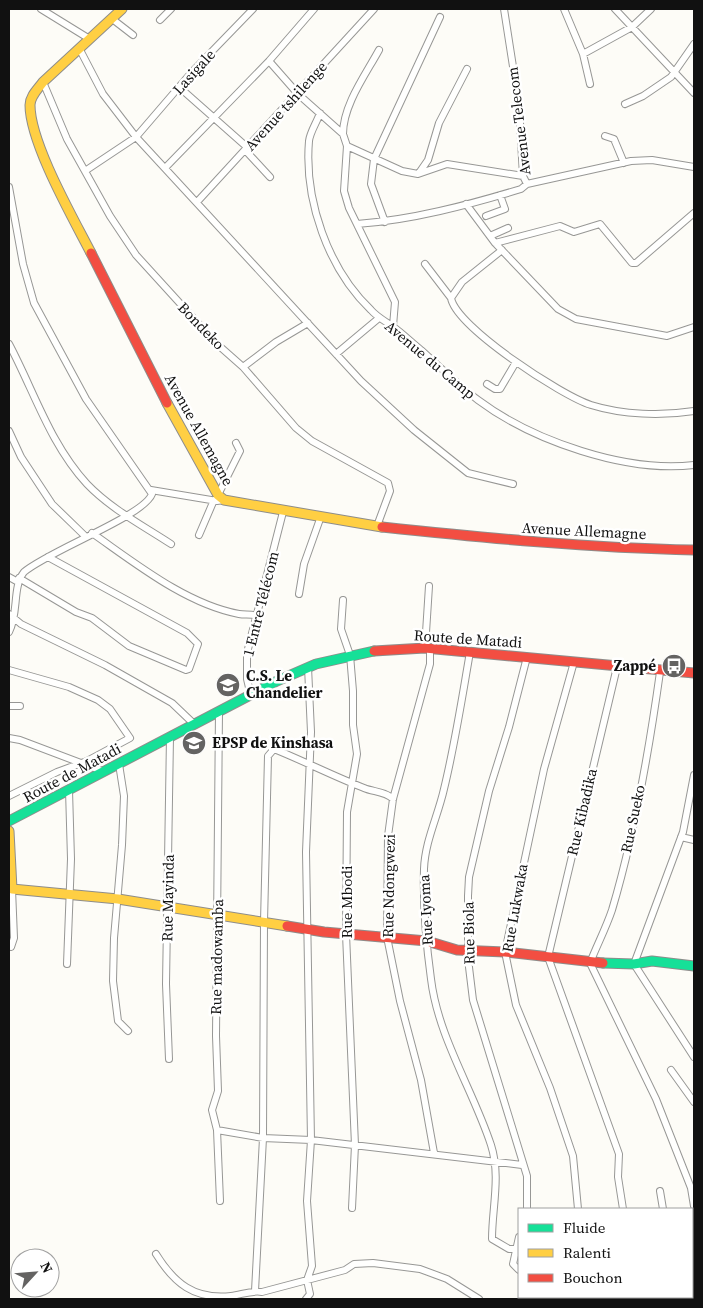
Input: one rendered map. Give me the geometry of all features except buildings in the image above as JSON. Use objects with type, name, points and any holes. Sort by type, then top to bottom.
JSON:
[{"type":"main road","name":"Avenue Allemagne","points":[[122,9],[88,38],[43,82],[32,96],[30,105],[38,142],[92,257],[175,419],[219,498],[320,519],[377,526],[606,548],[694,550]]},
{"type":"main road","name":"Route de Matadi","points":[[9,821],[219,711],[308,667],[350,655],[377,650],[428,648],[660,672],[694,673]]},
{"type":"main road","points":[[9,831],[12,889],[118,899],[307,929],[427,941],[457,950],[505,952],[590,962],[634,964],[652,961],[694,966]]},
{"type":"street","points":[[41,9],[88,38]]},
{"type":"street","points":[[160,20],[171,9]]},
{"type":"street","name":"Lasigale","points":[[85,171],[136,137],[179,87],[253,9]]},
{"type":"street","points":[[165,168],[269,61],[314,9]]},
{"type":"street","name":"Avenue tshilenge","points":[[197,202],[247,150],[374,9]]},
{"type":"street","name":"Avenue Telecom","points":[[504,9],[519,105],[523,176],[527,184],[624,163],[652,160],[694,167]]},
{"type":"street","points":[[564,9],[583,54],[590,84]]},
{"type":"street","points":[[615,9],[694,93]]},
{"type":"street","points":[[583,54],[632,27],[651,9]]},
{"type":"street","points":[[385,222],[371,184],[374,159],[440,17]]},
{"type":"street","points":[[111,18],[133,35]]},
{"type":"street","points":[[625,104],[658,87],[674,71],[694,44]]},
{"type":"street","points":[[79,48],[103,94],[136,137],[361,382],[414,430],[468,473],[513,484]]},
{"type":"street","points":[[379,50],[343,123],[343,134],[347,146],[344,190],[357,224],[395,302],[393,326]]},
{"type":"street","points":[[269,61],[298,94],[343,134]]},
{"type":"street","points":[[418,174],[428,160],[439,122],[467,68]]},
{"type":"street","name":"Bondeko","points":[[43,82],[67,139],[110,216],[136,255],[211,338],[243,367],[296,428],[312,441],[388,483],[390,491],[377,526]]},
{"type":"street","points":[[179,87],[214,116],[270,177]]},
{"type":"street","name":"Avenue du Camp","points":[[320,113],[309,139],[313,196],[319,222],[340,273],[379,318],[393,326],[475,398],[519,425],[572,448],[645,466],[674,467],[694,465]]},
{"type":"street","points":[[605,136],[614,139],[624,163]]},
{"type":"street","points":[[347,146],[402,171],[418,174],[447,164],[523,176]]},
{"type":"street","points":[[428,160],[441,166]]},
{"type":"street","points":[[357,224],[385,222],[466,204],[521,189],[527,184]]},
{"type":"street","points":[[9,187],[23,264],[34,303],[105,429],[151,490],[151,497],[147,503],[31,566],[19,580],[9,632]]},
{"type":"street","points":[[486,216],[505,208],[500,195]]},
{"type":"street","points":[[466,204],[495,243],[558,309],[576,319],[667,336],[694,328]]},
{"type":"street","points":[[495,243],[560,226],[574,232],[600,224],[632,263],[636,264],[694,213]]},
{"type":"street","points":[[490,236],[508,228]]},
{"type":"street","points":[[450,298],[462,282],[502,250]]},
{"type":"street","points":[[425,264],[463,318],[516,362],[590,405],[654,414],[694,411]]},
{"type":"street","points":[[336,354],[379,318]]},
{"type":"street","points":[[243,367],[276,342],[308,323]]},
{"type":"street","points":[[9,344],[26,376],[30,392],[65,454],[86,483],[126,516],[171,544]]},
{"type":"street","points":[[486,384],[495,389],[500,389],[516,362]]},
{"type":"street","points":[[9,431],[21,457],[47,498],[58,512],[85,536]]},
{"type":"street","points":[[199,535],[219,498],[240,451],[236,443]]},
{"type":"street","points":[[151,490],[219,498]]},
{"type":"street","name":"1 Entre Télécom","points":[[251,696],[247,679],[247,653],[258,616],[283,512]]},
{"type":"street","points":[[299,594],[304,564],[320,519]]},
{"type":"street","points":[[92,532],[159,580],[187,594],[239,614],[258,616]]},
{"type":"street","points":[[9,577],[19,580],[76,612],[92,618],[129,646],[186,670],[189,669],[198,644],[188,633],[48,557]]},
{"type":"street","name":"Rue Ndongwezi","points":[[429,586],[428,648],[430,664],[392,799],[388,836],[386,937],[400,1001],[421,1080],[434,1153]]},
{"type":"street","name":"Rue Mbodi","points":[[343,600],[340,629],[350,655],[353,691],[352,725],[357,754],[347,812],[346,934],[355,1146],[352,1208]]},
{"type":"street","points":[[12,616],[21,624],[105,665],[172,703],[194,724]]},
{"type":"street","name":"Rue Iyoma","points":[[470,652],[444,791],[432,827],[424,868],[427,941],[431,981],[439,1010],[456,1064],[491,1146],[497,1184],[492,1203],[492,1239],[515,1249]]},
{"type":"street","name":"Rue Biola","points":[[527,657],[509,727],[489,791],[469,877],[468,967],[473,1000],[527,1176],[527,1208]]},
{"type":"street","name":"Rue Lukwaka","points":[[574,662],[544,769],[505,952],[516,1005],[550,1088],[573,1156],[578,1208]]},
{"type":"street","points":[[306,1299],[310,1294],[307,1280],[312,1266],[308,1201],[310,1140],[306,807],[310,766],[308,667]]},
{"type":"street","name":"Rue Kibadika","points":[[548,957],[616,667]]},
{"type":"street","points":[[9,670],[69,687],[98,700],[110,709],[116,720],[130,736],[130,740],[79,764],[57,772],[9,796]]},
{"type":"street","name":"Rue Sueko","points":[[590,962],[612,911],[645,765],[660,672]]},
{"type":"street","points":[[9,706],[20,706]]},
{"type":"street","name":"Rue madowamba","points":[[219,711],[216,1036],[218,1091],[212,1106],[217,1130],[220,1201]]},
{"type":"street","points":[[9,738],[28,743],[103,772]]},
{"type":"street","name":"Rue Mayinda","points":[[169,1059],[166,984],[170,738]]},
{"type":"street","points":[[255,1291],[263,1138],[264,922],[268,756],[274,749],[364,788],[384,793],[392,799]]},
{"type":"street","points":[[119,764],[124,796],[114,938],[113,981],[118,1021],[128,1031]]},
{"type":"street","points":[[694,775],[681,837],[634,964],[694,1057]]},
{"type":"street","points":[[67,964],[69,790]]},
{"type":"street","points":[[681,837],[694,840]]},
{"type":"street","points":[[11,947],[14,938],[12,889]]},
{"type":"street","points":[[548,957],[619,1154],[618,1177],[622,1208]]},
{"type":"street","points":[[590,962],[656,1099],[691,1188],[694,1206]]},
{"type":"street","points":[[671,1070],[694,1102]]},
{"type":"street","points":[[217,1130],[263,1138],[310,1140],[434,1153],[494,1163],[522,1164]]},
{"type":"street","points":[[660,1191],[663,1208]]},
{"type":"street","points":[[518,1240],[513,1264],[518,1269]]},
{"type":"street","points":[[156,1254],[170,1275],[184,1286],[209,1296],[231,1296],[255,1291],[262,1292],[344,1270],[354,1264],[373,1263],[420,1269],[447,1279],[479,1299]]},
{"type":"traffic: fast","points":[[9,821],[277,681],[316,664],[374,651]]},
{"type":"traffic: fast","points":[[603,963],[634,964],[652,961],[694,966]]},
{"type":"traffic: slow","points":[[91,253],[45,159],[32,121],[30,102],[43,82],[122,9]]},
{"type":"traffic: slow","points":[[167,403],[218,495],[224,500],[382,527]]},
{"type":"traffic: slow","points":[[9,831],[12,889],[118,899],[287,926]]},
{"type":"traffic: jam","points":[[91,253],[167,403]]},
{"type":"traffic: jam","points":[[382,527],[538,542],[694,550]]},
{"type":"traffic: jam","points":[[374,651],[425,648],[694,673]]},
{"type":"traffic: jam","points":[[287,926],[324,932],[427,941],[457,950],[505,952],[603,963]]},
{"type":"place","name":"Zappé","points":[[674,666]]},
{"type":"place","name":"C.S. Le Chandelier","points":[[228,685]]},
{"type":"place","name":"EPSP de Kinshasa","points":[[194,743]]}]
